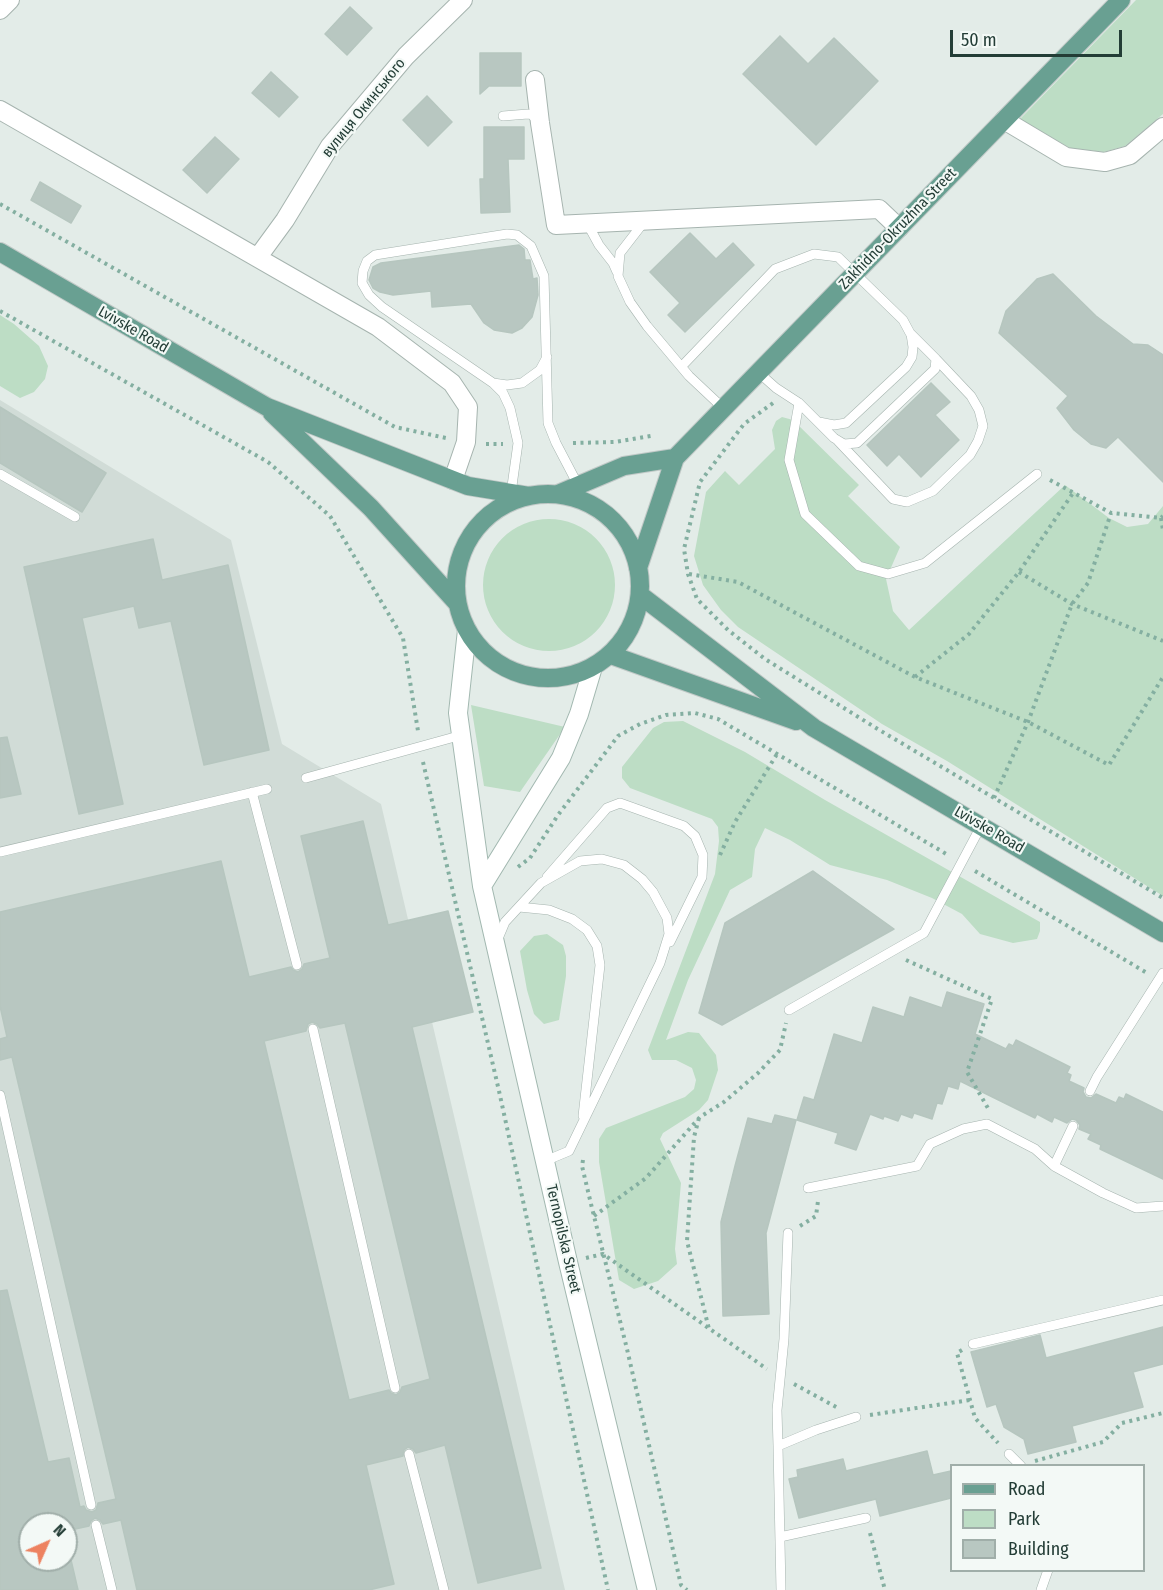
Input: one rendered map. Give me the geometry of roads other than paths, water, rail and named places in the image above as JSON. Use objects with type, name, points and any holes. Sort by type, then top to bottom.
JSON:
[{"type":"main road","name":"Zakhidno-Okruzhna Street","points":[[638,568],[675,458],[1121,0]]},
{"type":"main road","name":"Lvivske Road","points":[[0,252],[267,407],[468,486],[520,494]]},
{"type":"main road","name":"Lvivske Road","points":[[267,407],[371,508],[457,603]]},
{"type":"main road","points":[[558,494],[624,465],[675,458]]},
{"type":"main road","points":[[520,494],[558,494],[586,502],[610,518],[628,541],[638,568],[640,595],[632,624],[611,655],[592,667],[566,676],[536,678],[509,669],[484,653],[467,630],[457,603],[456,574],[464,547],[480,523],[520,494]]},
{"type":"main road","name":"Lvivske Road","points":[[640,595],[814,728],[1163,933]]},
{"type":"main road","name":"Lvivske Road","points":[[611,655],[814,728]]},
{"type":"street","points":[[0,10],[10,0]]},
{"type":"street","name":"вулиця Окинського","points":[[258,257],[291,211],[330,146],[406,56],[463,0]]},
{"type":"street","points":[[536,80],[540,123],[556,225],[879,209],[899,228]]},
{"type":"street","points":[[0,110],[378,327],[452,383],[468,406],[466,442],[453,480]]},
{"type":"street","points":[[1004,120],[1066,157],[1105,162],[1130,155],[1163,127]]},
{"type":"street","name":"Ternopilska Street","points":[[467,630],[458,713],[484,880],[545,1161],[647,1590]]},
{"type":"street","points":[[484,880],[561,758],[579,714],[592,667]]},
{"type":"lane","points":[[503,116],[532,115],[540,123]]},
{"type":"lane","points":[[618,276],[620,253],[644,222]]},
{"type":"lane","points":[[587,223],[598,245],[613,263],[630,302],[647,326],[689,376],[723,408]]},
{"type":"lane","points":[[520,494],[518,443],[510,408],[503,393],[493,383],[382,307],[369,295],[362,284],[363,271],[367,261],[375,255],[394,250],[507,234],[517,235],[531,246],[544,276],[548,423],[578,485]]},
{"type":"lane","points":[[681,366],[775,269],[814,254],[838,256],[903,320],[914,347],[912,357],[906,367],[846,423],[834,425],[819,422]]},
{"type":"lane","points":[[758,372],[799,403],[893,499],[907,502],[933,491],[970,455],[983,426],[979,410],[971,396],[910,333]]},
{"type":"lane","points":[[493,383],[507,385],[522,383],[540,369],[547,357]]},
{"type":"lane","points":[[834,438],[844,444],[857,443],[935,369],[936,359]]},
{"type":"lane","points":[[799,403],[789,460],[805,514],[859,566],[888,574],[925,563],[1037,474]]},
{"type":"lane","points":[[0,474],[75,517]]},
{"type":"lane","points":[[306,778],[462,735]]},
{"type":"lane","points":[[0,852],[267,789]]},
{"type":"lane","points":[[252,792],[297,966]]},
{"type":"lane","points":[[496,943],[506,922],[607,808],[621,803],[684,826],[695,836],[703,855],[702,877],[569,1151],[545,1161]]},
{"type":"lane","points":[[789,1010],[924,933],[981,826]]},
{"type":"lane","points":[[541,883],[580,861],[602,859],[624,865],[642,879],[653,892],[668,918],[669,934],[660,963]]},
{"type":"lane","points":[[519,907],[549,910],[572,919],[587,930],[597,946],[600,965],[582,1121]]},
{"type":"lane","points":[[1090,1091],[1161,976]]},
{"type":"lane","points":[[313,1029],[395,1388]]},
{"type":"lane","points":[[0,1095],[91,1504]]},
{"type":"lane","points":[[808,1188],[917,1166],[930,1144],[963,1129],[987,1124],[1035,1149],[1054,1166],[1103,1193],[1136,1208],[1163,1206]]},
{"type":"lane","points":[[1054,1166],[1073,1126]]},
{"type":"lane","points":[[781,1590],[777,1410],[788,1233]]},
{"type":"lane","points":[[973,1344],[1163,1300]]},
{"type":"lane","points":[[778,1446],[856,1417]]},
{"type":"lane","points":[[409,1454],[444,1590]]},
{"type":"lane","points":[[1009,1454],[1019,1464]]},
{"type":"lane","points":[[780,1537],[866,1518]]},
{"type":"lane","points":[[96,1525],[112,1590]]},
{"type":"lane","points":[[1041,1590],[1047,1572]]}]
